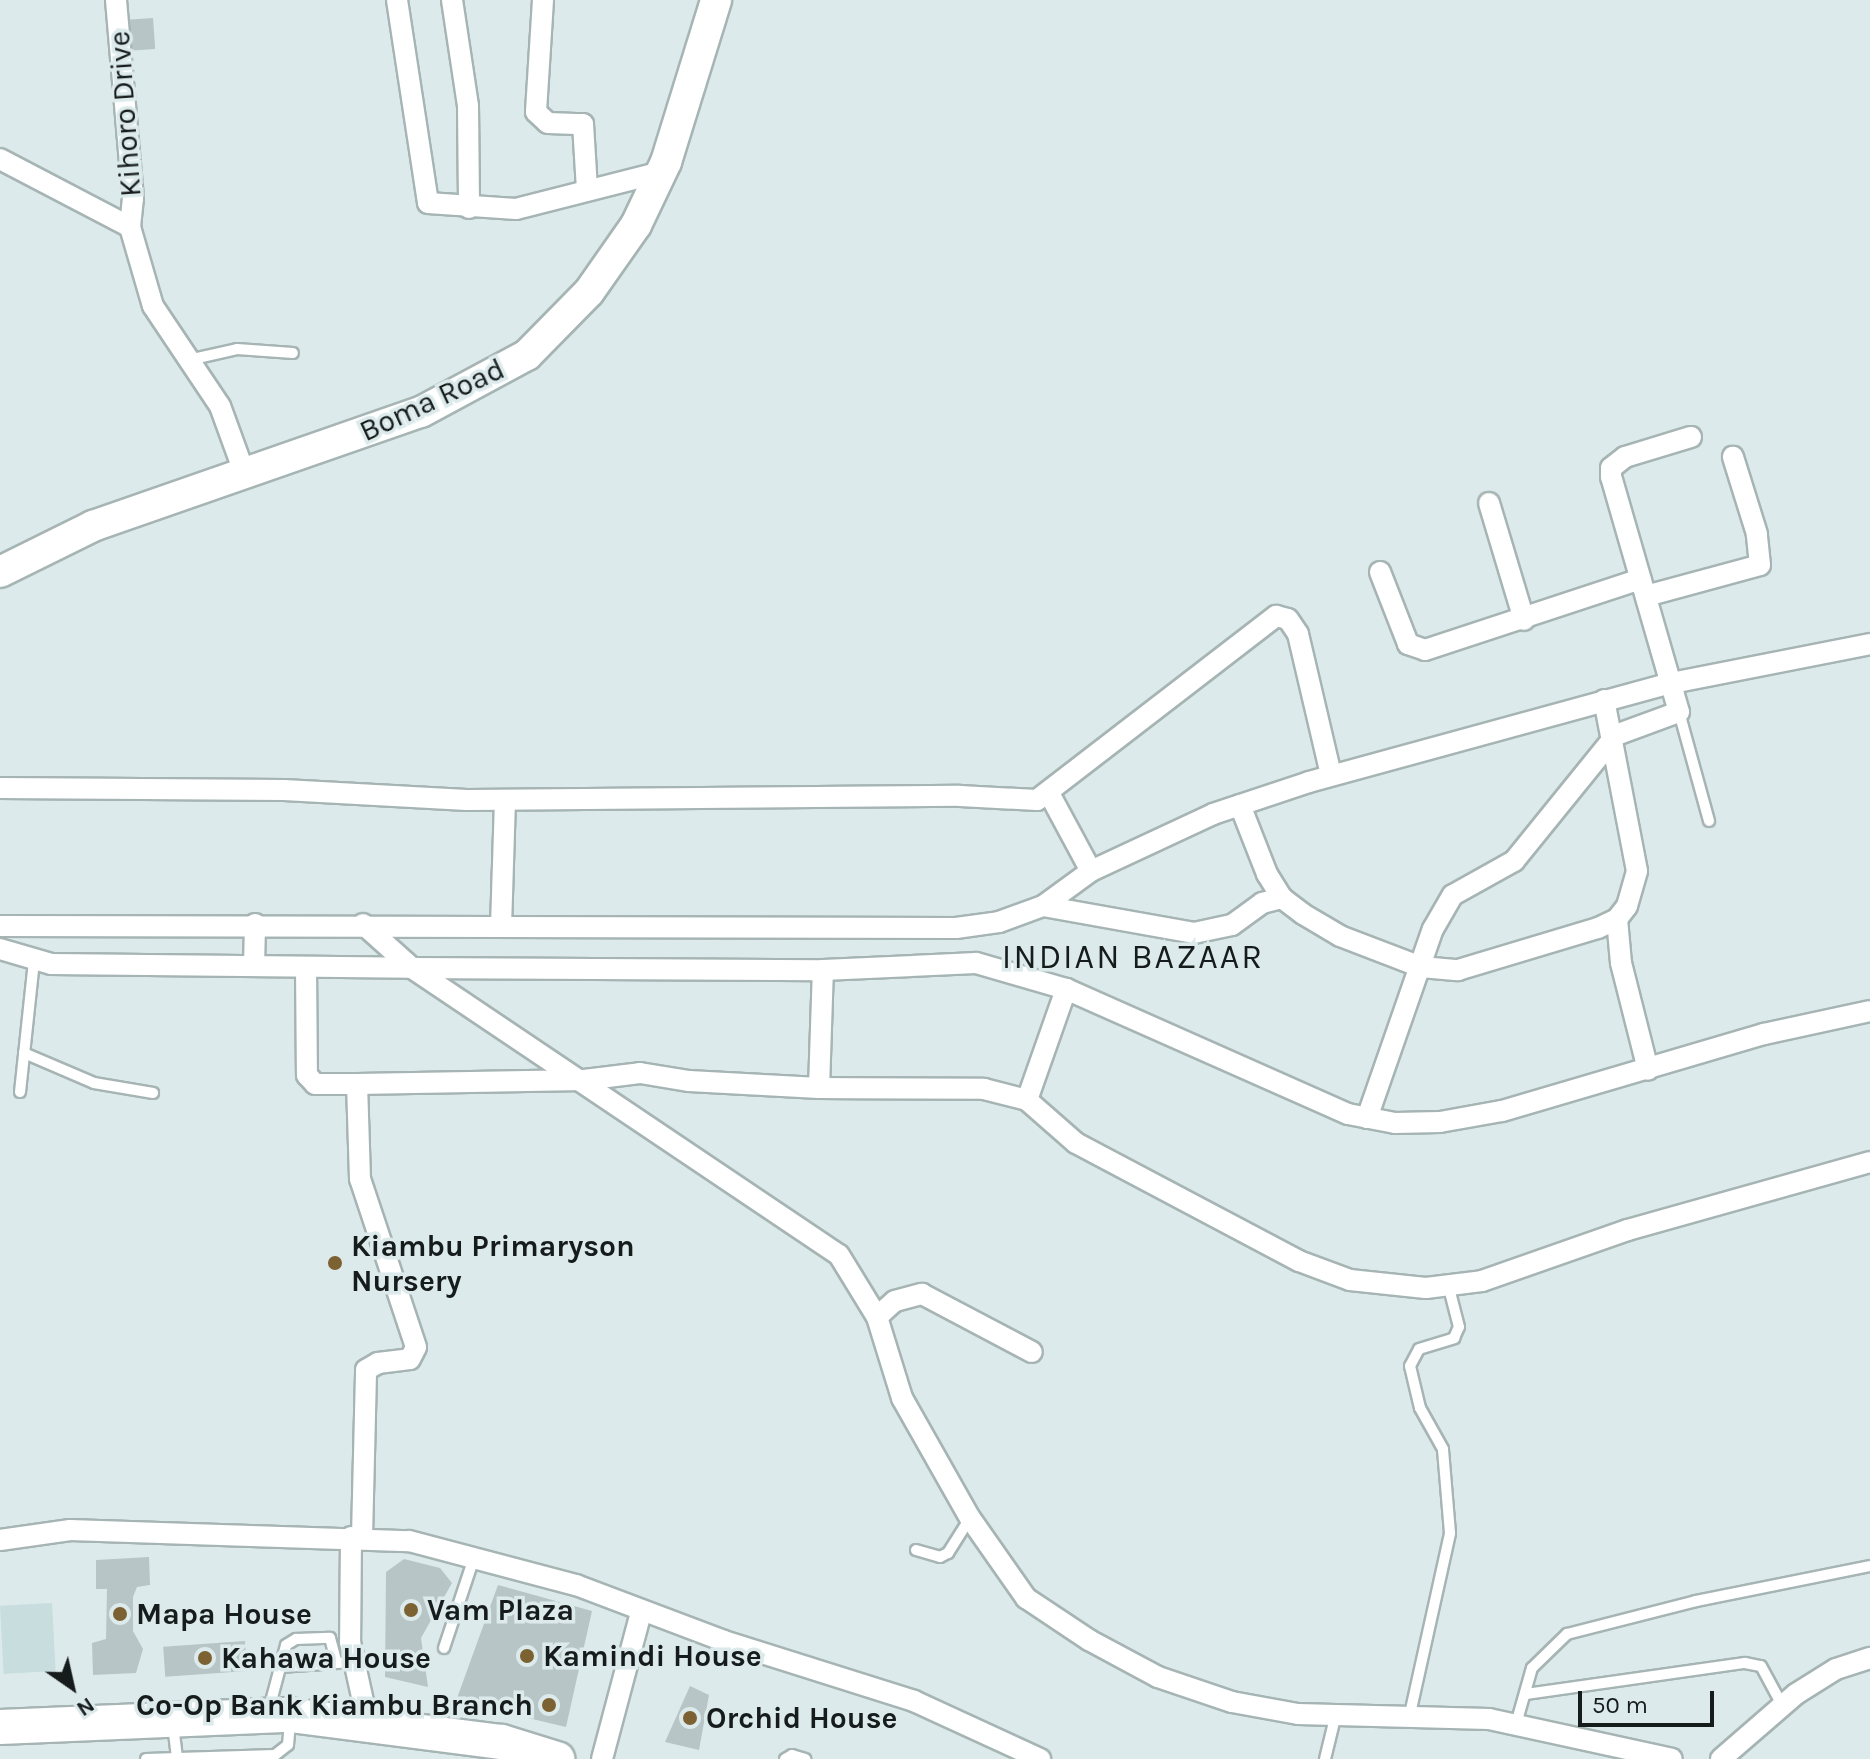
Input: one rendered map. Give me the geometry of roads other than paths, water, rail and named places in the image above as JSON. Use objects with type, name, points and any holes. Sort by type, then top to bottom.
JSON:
[{"type":"highway","points":[[0,1727],[278,1715],[502,1742],[557,1759]]},
{"type":"main road","name":"Boma Road","points":[[0,572],[93,526],[421,412],[527,355],[589,292],[636,225],[661,172],[716,0]]},
{"type":"street","name":"Kihoro Drive","points":[[116,0],[133,198],[130,227],[153,306],[193,359],[220,406],[244,472]]},
{"type":"street","points":[[397,0],[426,199],[440,206],[516,209],[661,172]]},
{"type":"street","points":[[452,0],[468,106],[469,208]]},
{"type":"street","points":[[543,0],[536,112],[548,123],[583,124],[587,189]]},
{"type":"street","points":[[0,159],[130,227]]},
{"type":"street","points":[[1367,1118],[1433,929],[1453,895],[1514,861],[1610,741],[1626,727],[1679,712],[1611,468],[1625,457],[1691,437]]},
{"type":"street","points":[[1380,572],[1401,629],[1415,648],[1442,646],[1643,588],[1760,565],[1757,534],[1733,457]]},
{"type":"street","points":[[1489,503],[1524,620]]},
{"type":"street","points":[[0,788],[284,790],[505,800],[960,796],[1012,802],[1050,795],[1276,616],[1288,619],[1298,634],[1331,775]]},
{"type":"street","points":[[0,926],[363,924],[501,927],[973,925],[999,922],[1043,906],[1091,871],[1240,805],[1331,775],[1672,683],[1870,644]]},
{"type":"street","points":[[1240,805],[1282,898],[1340,936],[1421,967],[1458,970],[1617,919],[1627,906],[1637,871],[1604,700]]},
{"type":"street","points":[[1050,795],[1091,871]]},
{"type":"street","points":[[501,927],[505,800]]},
{"type":"street","points":[[1043,906],[1194,933],[1232,925],[1254,908],[1282,898]]},
{"type":"street","points":[[1617,919],[1621,963],[1648,1070]]},
{"type":"street","points":[[254,966],[255,924]]},
{"type":"street","points":[[363,924],[412,968],[584,1080],[839,1255],[877,1317],[902,1398],[970,1518],[1026,1598],[1144,1670],[1232,1702],[1298,1714],[1410,1714],[1516,1724],[1672,1759]]},
{"type":"street","points":[[973,925],[976,963]]},
{"type":"street","points":[[0,949],[34,962],[306,967],[823,970],[976,963],[1066,989],[1367,1118],[1440,1122],[1502,1111],[1764,1034],[1870,1011]]},
{"type":"street","points":[[306,967],[310,1081],[357,1084],[584,1080],[640,1073],[689,1081],[819,1088],[984,1089],[1027,1100],[1076,1143],[1299,1261],[1350,1280],[1449,1288],[1552,1260],[1628,1230],[1760,1190],[1870,1162]]},
{"type":"street","points":[[819,1088],[823,970]]},
{"type":"street","points":[[1027,1100],[1066,989]]},
{"type":"street","points":[[357,1084],[360,1179],[416,1347],[410,1359],[378,1363],[366,1370],[356,1537],[344,1662],[368,1724]]},
{"type":"street","points":[[877,1317],[895,1301],[922,1294],[1032,1352]]},
{"type":"street","points":[[0,1540],[70,1530],[409,1541],[576,1585],[641,1612],[914,1701],[1040,1759]]},
{"type":"street","points":[[602,1759],[641,1612]]},
{"type":"street","points":[[1721,1759],[1782,1705],[1836,1669],[1870,1658]]},
{"type":"lane","points":[[193,359],[237,349],[293,353]]},
{"type":"lane","points":[[1679,712],[1709,821]]},
{"type":"lane","points":[[20,1092],[34,962]]},
{"type":"lane","points":[[24,1053],[94,1083],[153,1093]]},
{"type":"lane","points":[[1410,1714],[1450,1533],[1443,1449],[1420,1408],[1410,1366],[1419,1349],[1454,1338],[1459,1327],[1449,1288]]},
{"type":"lane","points":[[916,1550],[940,1557],[948,1553],[970,1518]]},
{"type":"lane","points":[[444,1648],[474,1556]]},
{"type":"lane","points":[[1516,1724],[1532,1668],[1567,1634],[1696,1601],[1870,1566]]},
{"type":"lane","points":[[146,1759],[281,1753],[288,1745],[278,1715],[280,1667],[286,1645],[296,1639],[330,1638],[344,1662],[280,1667]]},
{"type":"lane","points":[[1526,1694],[1745,1663],[1761,1666],[1782,1705]]},
{"type":"lane","points":[[1325,1759],[1336,1714]]},
{"type":"lane","points":[[173,1719],[177,1758]]},
{"type":"lane","points":[[785,1759],[792,1755],[805,1759]]},
{"type":"place","name":"Kiambu Primaryson Nursery","points":[[335,1263]]},
{"type":"place","name":"Vam Plaza","points":[[411,1610]]},
{"type":"place","name":"Mapa House","points":[[120,1614]]},
{"type":"place","name":"Kamindi House","points":[[527,1656]]},
{"type":"place","name":"Kahawa House","points":[[205,1658]]},
{"type":"place","name":"Co-Op Bank Kiambu Branch","points":[[549,1705]]},
{"type":"place","name":"Orchid House","points":[[690,1718]]},
{"type":"district","name":"INDIAN BAZAAR","points":[[1133,958]]}]
